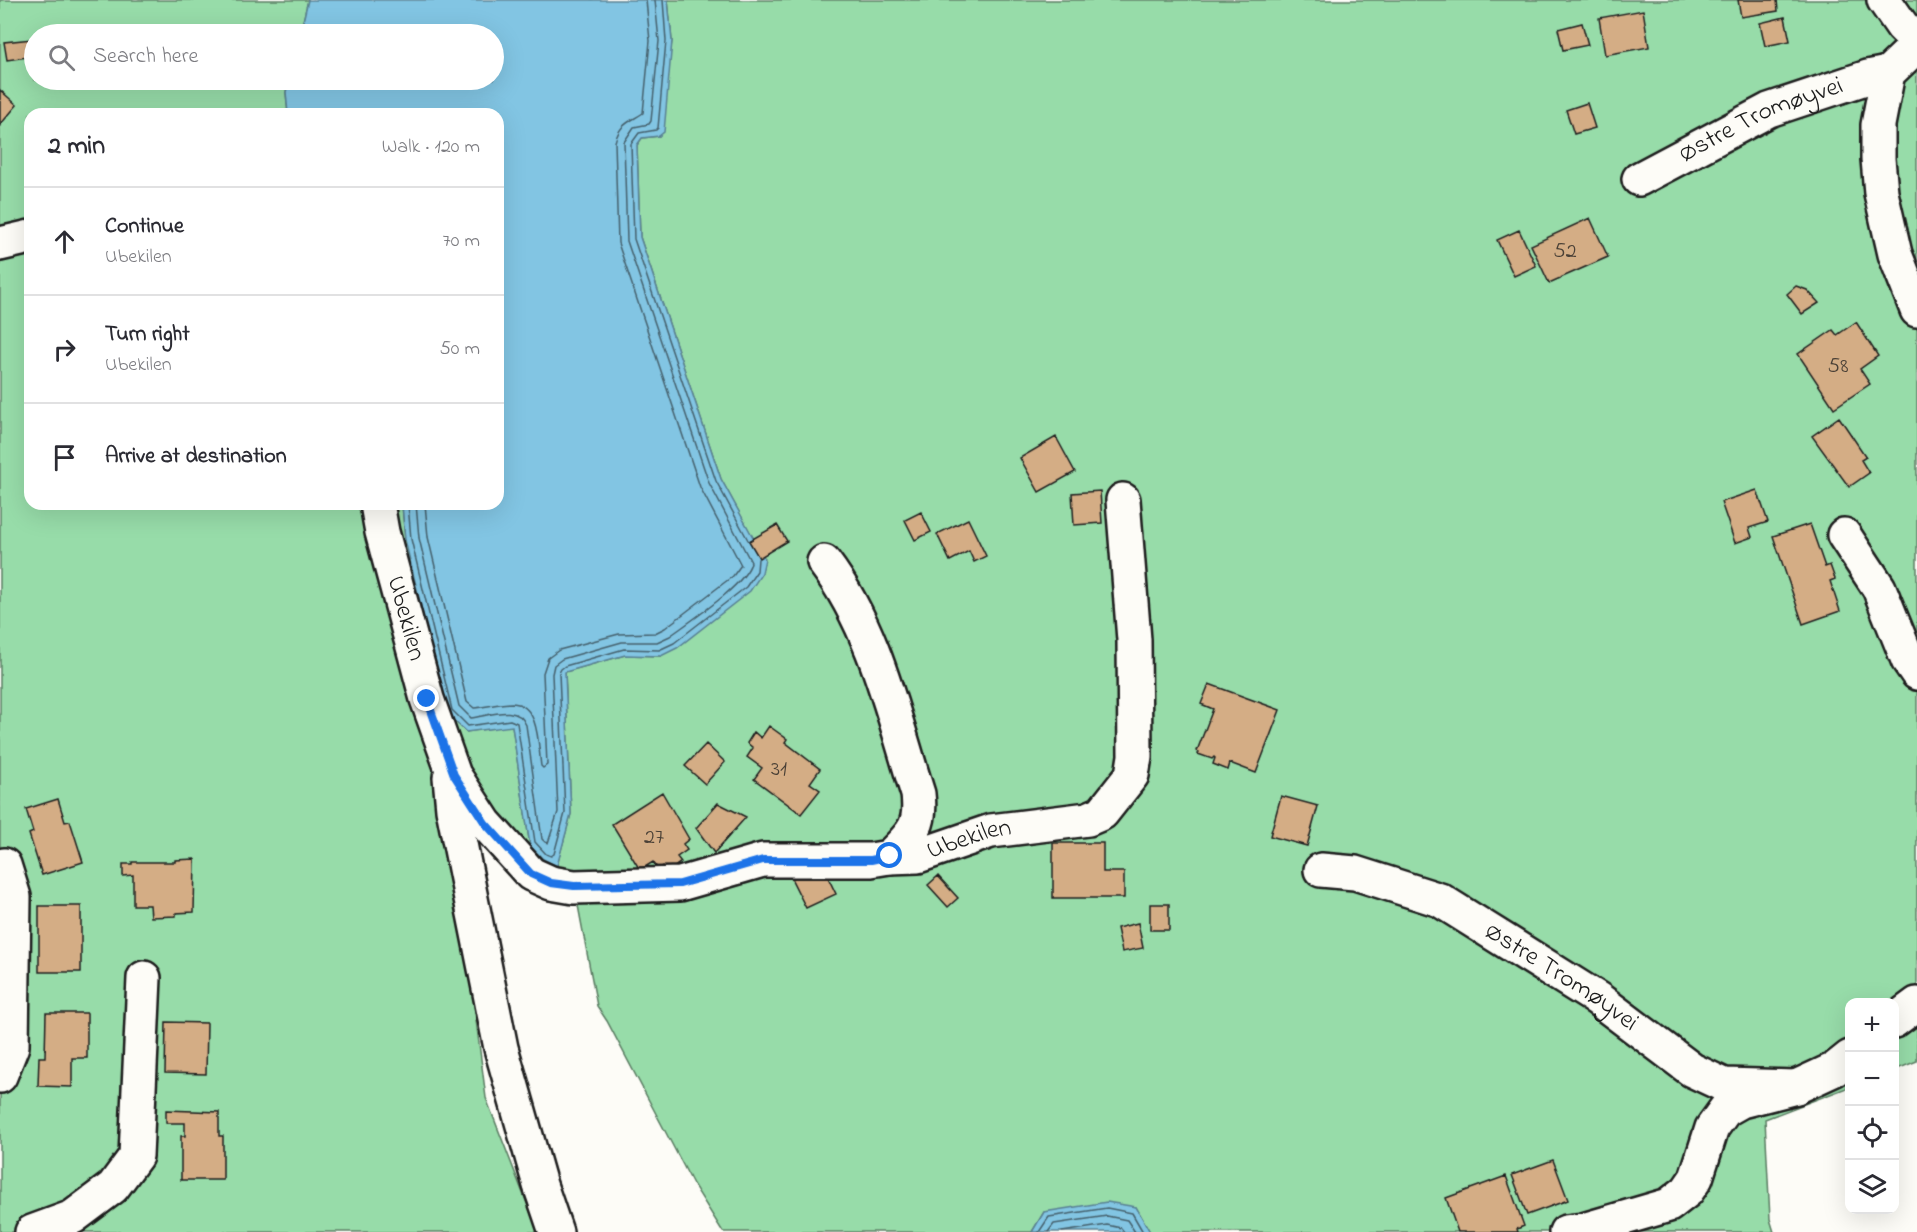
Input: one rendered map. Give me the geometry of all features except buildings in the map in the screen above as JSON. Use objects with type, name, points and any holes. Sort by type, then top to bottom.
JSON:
[{"type":"street","points":[[1884,0],[1902,26],[1917,41]]},
{"type":"street","name":"Østre Tromøyvei","points":[[1640,180],[1769,110],[1868,77],[1888,73],[1909,53],[1917,49]]},
{"type":"street","name":"Østre Tromøyvei","points":[[1888,73],[1878,125],[1881,193],[1895,254],[1917,310]]},
{"type":"street","points":[[0,244],[24,238]]},
{"type":"street","name":"Ubekilen","points":[[378,510],[427,699],[454,775],[485,823],[531,874],[551,883],[574,886],[680,884],[763,860],[871,860],[890,856],[918,856],[991,831],[1088,819],[1101,813],[1132,775],[1136,756],[1134,640],[1123,500]]},
{"type":"street","points":[[1844,535],[1879,588],[1908,660],[1917,673]]},
{"type":"street","points":[[824,562],[840,582],[868,638],[918,794],[920,812],[916,827],[890,856]]},
{"type":"street","points":[[454,775],[450,777],[453,809],[501,1048],[540,1185],[556,1232]]},
{"type":"street","points":[[0,1076],[12,1046],[14,897],[4,865]]},
{"type":"street","name":"Østre Tromøyvei","points":[[1321,870],[1355,873],[1440,900],[1598,999],[1692,1070],[1724,1085],[1797,1087]]},
{"type":"street","points":[[32,1232],[73,1217],[113,1187],[136,1156],[144,978]]},
{"type":"street","points":[[1899,1017],[1917,1004]]},
{"type":"street","name":"Østre Tromøyvei","points":[[1566,1232],[1583,1230],[1670,1205],[1687,1191],[1695,1178],[1712,1128],[1725,1110],[1741,1101],[1797,1087],[1845,1061]]},
{"type":"green space","points":[[0,0],[308,0],[302,24],[24,24],[24,90],[286,90],[287,108],[24,108],[24,510],[402,510],[405,540],[466,732],[512,725],[530,846],[557,865],[571,814],[565,672],[625,655],[661,656],[765,560],[721,479],[640,237],[637,145],[642,138],[659,136],[672,41],[668,0],[1917,0],[1917,1061],[1899,1068],[1899,998],[1845,998],[1845,1089],[1765,1119],[1770,1219],[1774,1232],[1150,1232],[1136,1207],[1044,1212],[1032,1232],[723,1232],[693,1184],[597,1006],[577,900],[476,815],[462,911],[486,1098],[538,1232],[0,1232]]},
{"type":"water","points":[[308,0],[668,0],[672,41],[664,132],[659,136],[642,138],[637,145],[640,237],[721,479],[765,559],[762,573],[750,591],[677,648],[661,656],[625,655],[565,672],[571,814],[557,866],[543,859],[530,846],[512,726],[466,732],[447,714],[405,540],[402,510],[504,510],[504,108],[287,108],[286,92],[286,90],[504,90],[504,24],[302,24]]},
{"type":"water","points":[[1107,1202],[1136,1207],[1150,1232],[1032,1232],[1044,1212]]},
{"type":"route","points":[[427,699],[454,775],[485,823],[531,874],[551,883],[574,886],[680,884],[763,860],[871,860],[890,856]]}]
